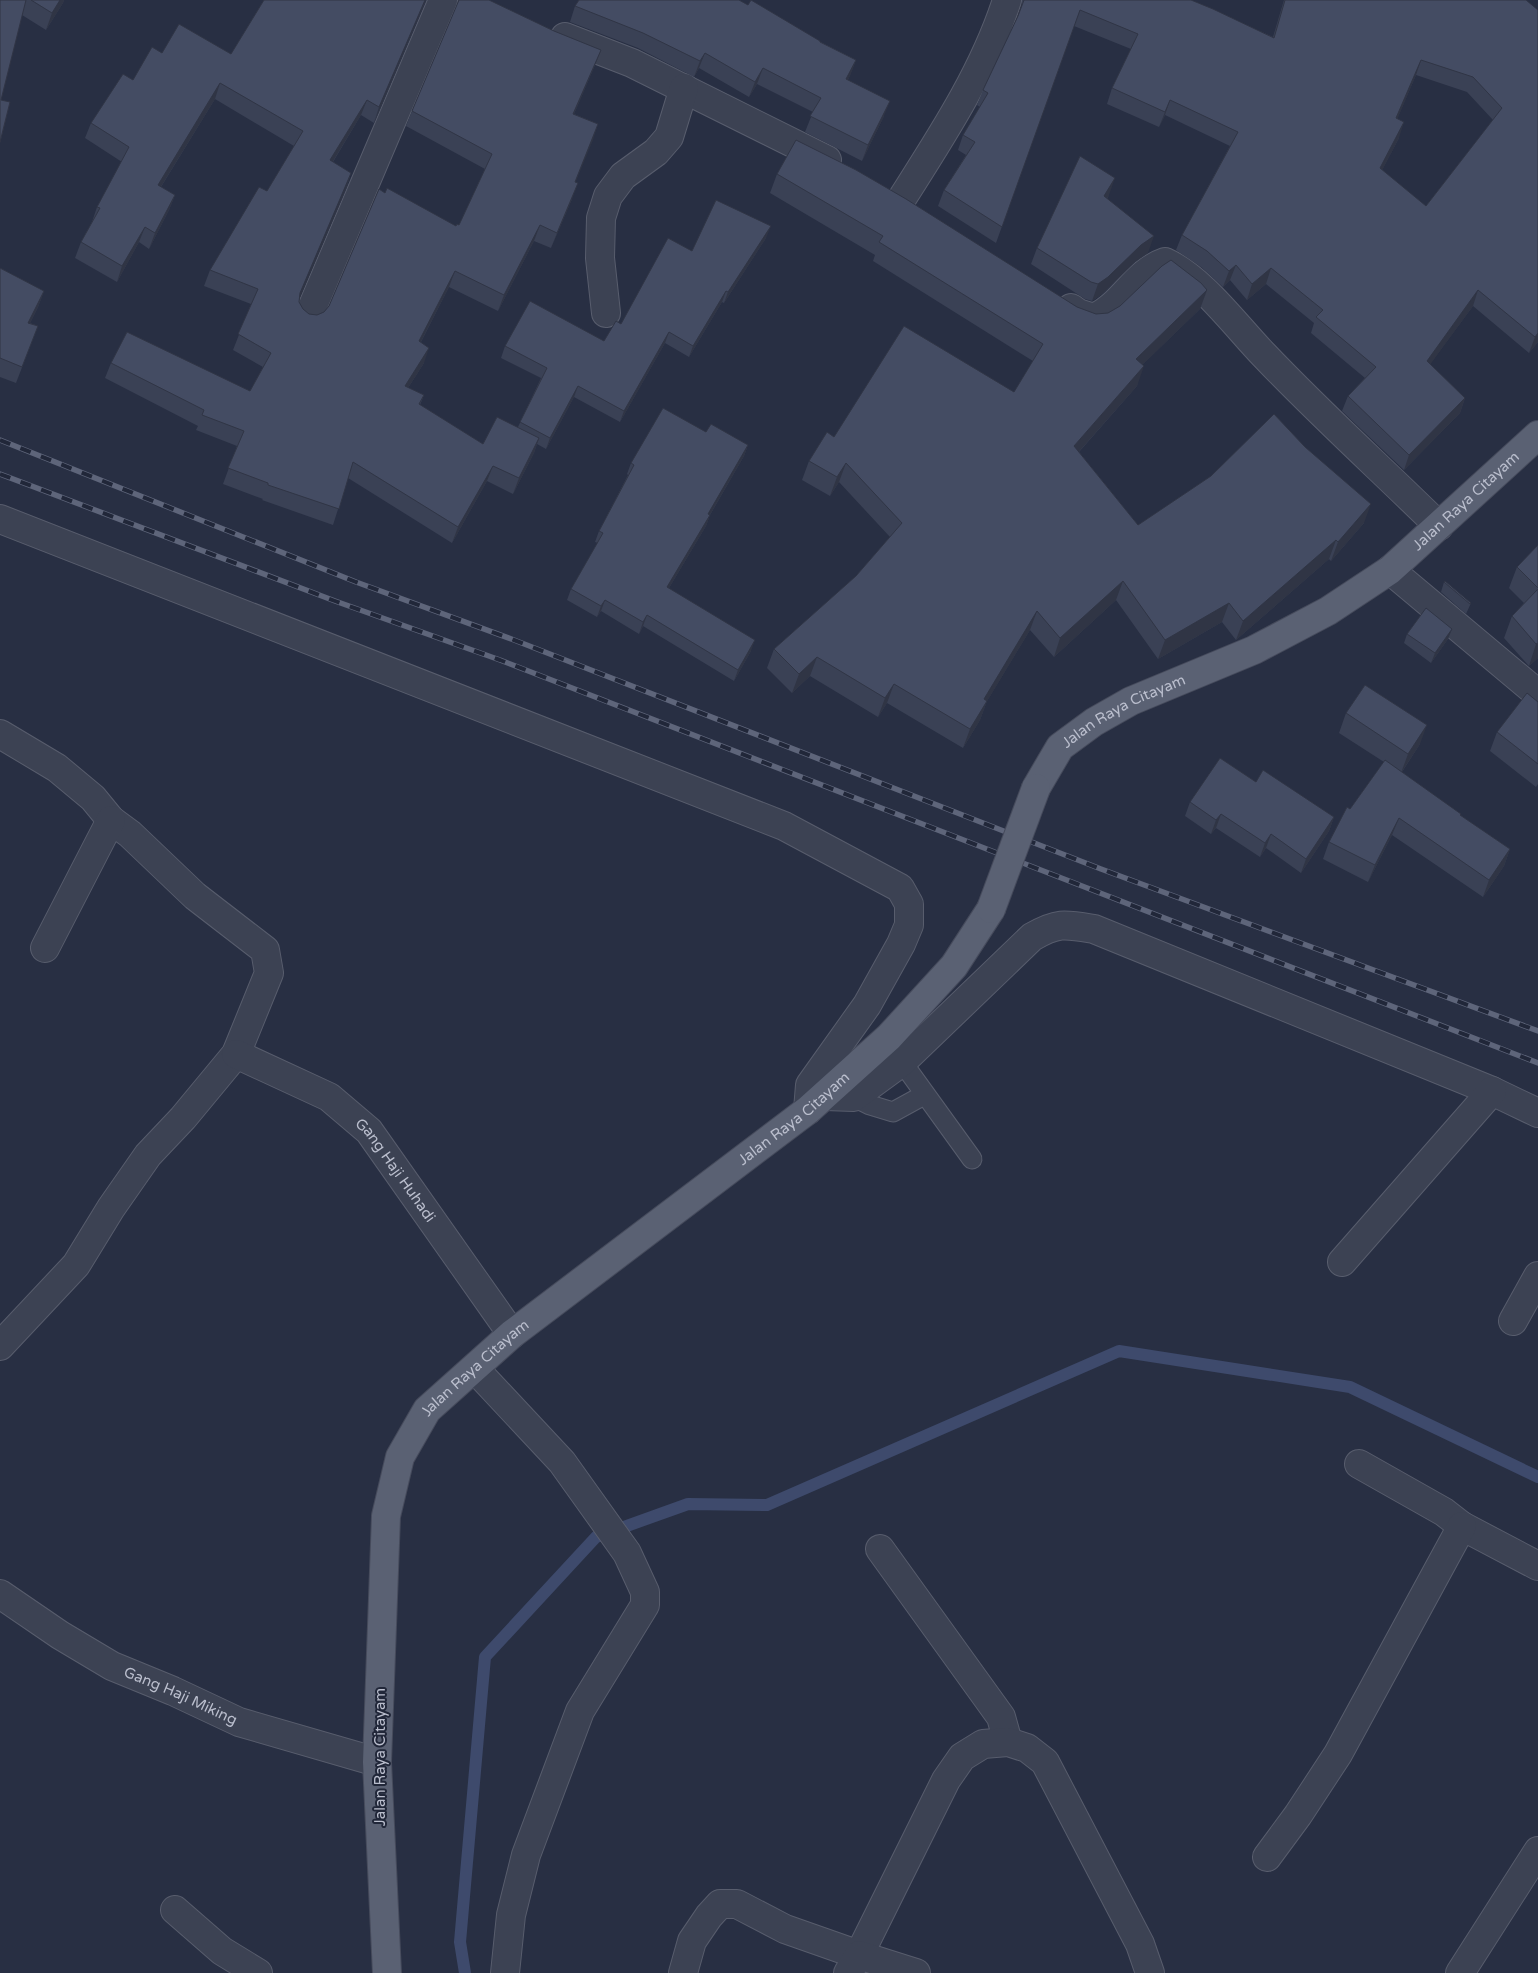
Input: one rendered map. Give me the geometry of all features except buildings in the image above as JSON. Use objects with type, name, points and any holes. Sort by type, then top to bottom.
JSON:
[{"type":"main road","name":"Jalan Raya Citayam","points":[[387,1973],[377,1762],[386,1516],[400,1457],[427,1410],[512,1334],[816,1103],[889,1037],[954,966],[991,909],[1036,788],[1060,747],[1094,722],[1131,701],[1270,641],[1328,611],[1390,570],[1538,435]]},
{"type":"street","points":[[309,315],[443,0]]},
{"type":"street","points":[[878,186],[910,206],[942,136],[982,60],[1007,0]]},
{"type":"street","points":[[546,29],[632,63],[851,172]]},
{"type":"street","points":[[606,313],[600,258],[601,218],[608,196],[623,176],[656,152],[669,137],[684,88]]},
{"type":"street","points":[[1053,297],[1078,313],[1094,318],[1104,313],[1154,265],[1165,262],[1180,268],[1265,357],[1439,526]]},
{"type":"street","points":[[0,519],[784,826],[900,888],[908,904],[909,925],[901,944],[867,1005],[810,1086],[816,1103],[854,1097],[902,1062],[1032,937],[1047,928],[1064,924],[1094,930],[1492,1091],[1538,1113]]},
{"type":"street","points":[[1390,570],[1538,694]]},
{"type":"street","points":[[0,734],[57,768],[93,798],[111,820],[130,834],[195,896],[265,950],[269,973],[236,1054],[183,1118],[148,1155],[111,1208],[76,1265],[0,1346]]},
{"type":"street","points":[[44,948],[111,820]]},
{"type":"street","name":"Gang Haji Huhadi","points":[[236,1054],[329,1097],[369,1131],[512,1334]]},
{"type":"street","points":[[1342,1262],[1492,1091]]},
{"type":"street","points":[[1513,1321],[1538,1276]]},
{"type":"street","points":[[475,1369],[562,1462],[627,1553],[645,1592],[645,1606],[580,1711],[526,1854],[511,1915],[505,1973]]},
{"type":"street","points":[[1359,1464],[1444,1512],[1462,1526],[1538,1566]]},
{"type":"street","points":[[1267,1857],[1298,1815],[1338,1754],[1462,1526]]},
{"type":"street","points":[[880,1549],[1002,1717],[1008,1742]]},
{"type":"street","name":"Gang Haji Miking","points":[[0,1594],[60,1635],[112,1666],[173,1691],[239,1722],[377,1762]]},
{"type":"street","points":[[853,1964],[946,1780],[962,1757],[983,1744],[1008,1742],[1027,1748],[1045,1762],[1140,1944],[1150,1973]]},
{"type":"street","points":[[1460,1973],[1538,1851]]},
{"type":"street","points":[[682,1973],[692,1941],[709,1916],[720,1904],[737,1904],[853,1964],[916,1973]]},
{"type":"street","points":[[175,1910],[222,1951],[258,1973]]},
{"type":"lane","points":[[902,1062],[972,1159]]},
{"type":"lane","points":[[854,1097],[870,1105],[893,1112],[924,1095]]},
{"type":"waterway","points":[[465,1973],[460,1942],[485,1657],[596,1537],[688,1504],[767,1505],[1119,1351],[1350,1387],[1538,1477]]},
{"type":"railway","points":[[0,440],[356,582],[514,640],[1101,869],[1538,1031]]},
{"type":"railway","points":[[0,474],[335,601],[500,660],[1538,1063]]}]
